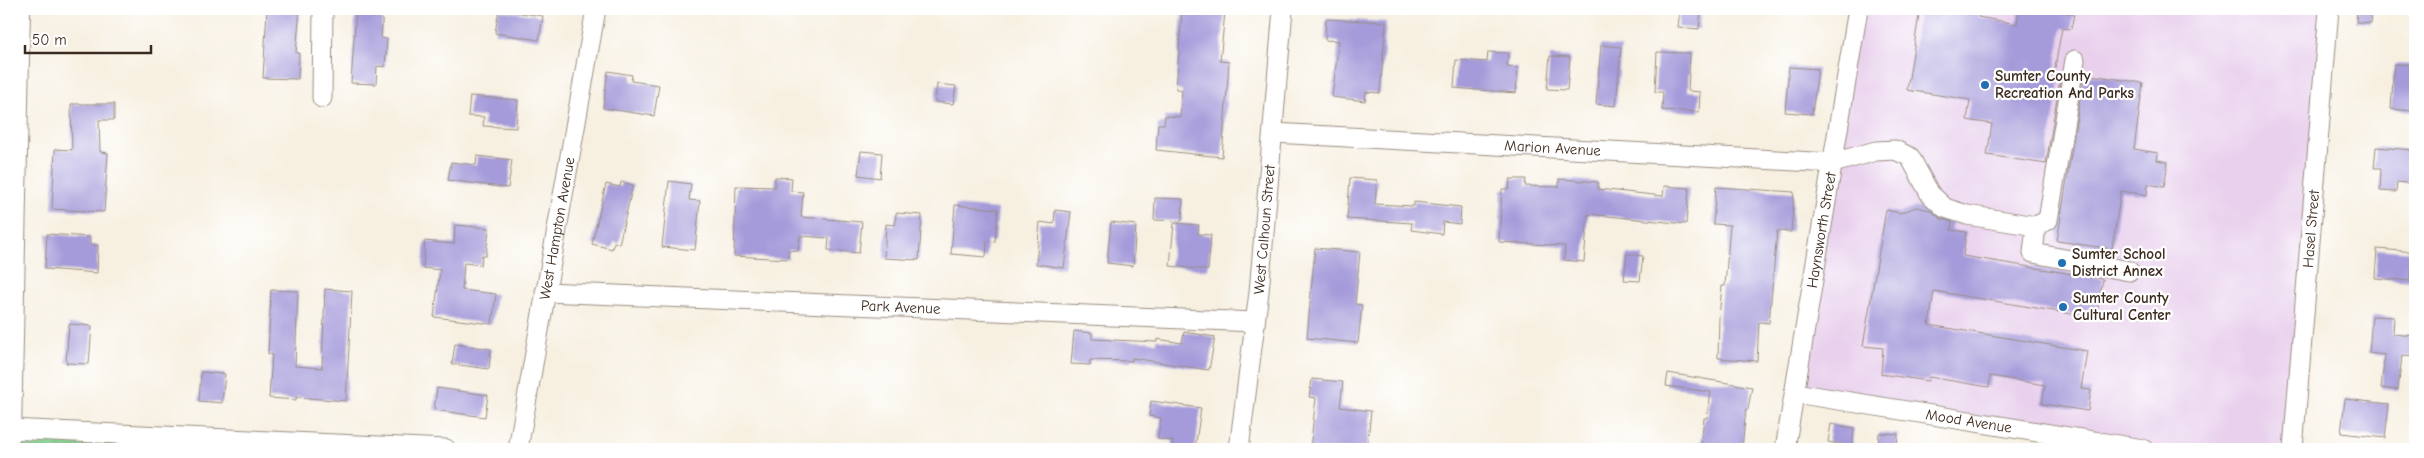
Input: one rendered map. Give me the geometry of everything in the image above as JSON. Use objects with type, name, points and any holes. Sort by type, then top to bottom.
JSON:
[{"type":"main road","points":[[9,433],[13,72],[18,9]]},
{"type":"street","points":[[322,98],[323,9]]},
{"type":"street","name":"West Hampton Avenue","points":[[518,449],[596,9]]},
{"type":"street","name":"West Calhoun Street","points":[[1239,449],[1255,322],[1283,9]]},
{"type":"street","name":"Haynsworth Street","points":[[1785,449],[1858,9]]},
{"type":"street","name":"Hasel Street","points":[[2293,449],[2330,9]]},
{"type":"street","points":[[2075,60],[2048,220],[2036,226],[2033,253],[2129,271]]},
{"type":"street","name":"Marion Avenue","points":[[1273,133],[1832,163],[1876,151],[1895,150],[1910,157],[1930,194],[1945,208],[1967,216],[2036,226]]},
{"type":"street","name":"Park Avenue","points":[[546,292],[1255,322]]},
{"type":"street","name":"Mood Avenue","points":[[1795,392],[2143,449]]},
{"type":"street","points":[[9,429],[145,442],[446,449]]},
{"type":"shaded area","name":"Sumter School District Annex","points":[[1858,9],[2329,9],[2293,449],[2155,449],[1795,393]]},
{"type":"green space","points":[[9,429],[446,449],[9,449]]},
{"type":"building","points":[[267,9],[300,9],[296,53],[299,53],[298,79],[263,78]]},
{"type":"building","points":[[356,9],[383,9],[381,38],[387,39],[385,67],[377,66],[376,84],[351,83]]},
{"type":"building","points":[[1199,9],[1224,9],[1225,12],[1220,61],[1229,62],[1222,157],[1156,150],[1158,124],[1164,124],[1165,116],[1180,117],[1182,90],[1176,89],[1182,12],[1198,13]]},
{"type":"building","points":[[1680,9],[1701,9],[1699,29],[1678,27]]},
{"type":"building","name":"Sumter County Recreation And Parks","points":[[1920,9],[1979,9],[1978,17],[2017,24],[2019,9],[2058,9],[2058,11],[2074,14],[2071,29],[2062,28],[2053,79],[2060,80],[2046,164],[1987,155],[1992,124],[1967,120],[1970,100],[1907,90]]},
{"type":"building","points":[[2357,9],[2372,9],[2371,23],[2356,22]]},
{"type":"building","points":[[499,10],[543,16],[539,40],[495,33]]},
{"type":"building","points":[[1326,19],[1386,22],[1380,93],[1366,92],[1365,101],[1332,97],[1339,41],[1325,40]]},
{"type":"building","points":[[1601,45],[1621,47],[1616,106],[1596,104]]},
{"type":"building","points":[[1488,52],[1508,53],[1507,67],[1518,68],[1516,93],[1454,88],[1456,60],[1487,62]]},
{"type":"building","points":[[1657,52],[1690,53],[1688,91],[1700,92],[1699,112],[1662,110],[1663,92],[1655,92]]},
{"type":"building","points":[[1550,56],[1570,57],[1567,90],[1547,89]]},
{"type":"building","points":[[2394,64],[2415,65],[2413,111],[2391,109]]},
{"type":"building","points":[[1789,67],[1818,69],[1812,114],[1785,112]]},
{"type":"building","points":[[608,71],[632,75],[631,81],[659,85],[654,116],[603,108]]},
{"type":"building","points":[[2084,74],[2143,83],[2134,149],[2158,153],[2157,160],[2168,162],[2164,187],[2148,184],[2147,195],[2121,191],[2112,249],[2057,241]]},
{"type":"building","points":[[937,84],[956,86],[953,104],[935,102]]},
{"type":"building","points":[[470,96],[518,100],[516,128],[483,126],[484,117],[468,116]]},
{"type":"building","points":[[71,104],[114,104],[114,120],[99,120],[100,152],[108,153],[104,212],[52,209],[55,149],[72,150]]},
{"type":"building","points":[[2376,147],[2415,150],[2415,184],[2397,182],[2396,192],[2380,191],[2381,168],[2374,168]]},
{"type":"building","points":[[861,151],[882,153],[880,178],[858,175]]},
{"type":"building","points":[[477,156],[512,160],[508,188],[448,180],[451,162],[476,165]]},
{"type":"building","points":[[775,177],[792,178],[791,191],[803,192],[801,217],[862,222],[859,253],[828,250],[829,238],[800,236],[798,251],[789,250],[788,259],[734,256],[736,186],[775,187]]},
{"type":"building","points":[[1350,178],[1377,180],[1375,204],[1414,206],[1414,202],[1461,207],[1460,224],[1443,222],[1442,234],[1411,230],[1412,223],[1347,219]]},
{"type":"building","points":[[1510,179],[1526,179],[1525,186],[1559,187],[1559,179],[1598,182],[1598,189],[1663,196],[1664,186],[1689,188],[1686,224],[1588,214],[1584,262],[1564,260],[1565,246],[1499,242],[1502,189],[1509,189]]},
{"type":"building","points":[[669,181],[691,184],[689,200],[700,201],[695,250],[662,247]]},
{"type":"building","points":[[621,182],[633,185],[619,244],[614,242],[612,249],[592,244],[606,184],[620,187]]},
{"type":"building","points":[[1716,187],[1794,192],[1791,232],[1777,231],[1769,323],[1759,322],[1757,361],[1718,358],[1719,317],[1722,286],[1725,286],[1730,225],[1713,224]]},
{"type":"building","points":[[1155,198],[1183,199],[1182,221],[1154,220]]},
{"type":"building","points":[[955,205],[998,209],[995,242],[987,241],[986,257],[951,254]]},
{"type":"building","name":"Sumter County Cultural Center","points":[[1916,207],[1930,210],[1941,219],[1952,222],[1951,230],[1966,232],[1963,256],[2103,279],[2096,318],[1934,291],[1929,325],[2087,351],[2081,389],[2091,390],[2088,411],[2042,404],[2045,385],[1990,376],[1989,387],[1929,377],[1928,381],[1881,374],[1883,348],[1863,346],[1886,210],[1900,213]]},
{"type":"building","points":[[1055,210],[1071,212],[1064,268],[1036,264],[1040,222],[1054,224]]},
{"type":"building","points":[[896,213],[922,215],[919,260],[884,258],[886,224],[895,225]]},
{"type":"building","points":[[1111,222],[1136,225],[1133,266],[1107,263]]},
{"type":"building","points":[[1174,223],[1199,225],[1198,234],[1211,235],[1208,270],[1170,266]]},
{"type":"building","points":[[455,225],[489,228],[486,256],[482,255],[481,265],[464,263],[462,290],[496,294],[492,324],[434,317],[440,270],[423,268],[425,241],[454,244]]},
{"type":"building","points":[[47,234],[90,237],[90,245],[98,245],[97,273],[45,269]]},
{"type":"building","points":[[1315,248],[1360,252],[1355,304],[1362,305],[1358,343],[1307,338]]},
{"type":"building","points":[[2377,249],[2415,252],[2415,270],[2411,269],[2411,281],[2375,278]]},
{"type":"building","points":[[1627,254],[1643,256],[1640,281],[1624,280]]},
{"type":"building","points":[[325,289],[352,291],[346,401],[296,397],[296,400],[269,398],[272,354],[268,354],[271,290],[298,291],[295,366],[322,368]]},
{"type":"building","points":[[2372,316],[2394,317],[2393,334],[2415,336],[2415,357],[2402,356],[2398,390],[2381,388],[2385,355],[2369,353]]},
{"type":"building","points":[[69,324],[92,326],[89,364],[66,363]]},
{"type":"building","points":[[1074,331],[1092,333],[1092,339],[1157,342],[1157,339],[1182,343],[1184,332],[1215,337],[1209,370],[1132,358],[1132,361],[1090,360],[1090,365],[1071,364]]},
{"type":"building","points":[[455,344],[491,349],[489,369],[452,364]]},
{"type":"building","points":[[201,372],[225,374],[222,403],[199,401]]},
{"type":"building","points":[[1668,373],[1752,387],[1748,409],[1746,409],[1742,448],[1701,444],[1704,418],[1707,418],[1711,392],[1666,386]]},
{"type":"building","points":[[1312,379],[1343,382],[1340,407],[1371,411],[1367,449],[1310,449],[1316,398],[1309,397]]},
{"type":"building","points":[[437,388],[488,395],[485,417],[434,410]]},
{"type":"building","points":[[2345,399],[2389,404],[2385,438],[2341,433]]},
{"type":"building","points":[[1151,401],[1201,408],[1195,449],[1172,446],[1173,441],[1158,439],[1161,418],[1149,416]]},
{"type":"building","points":[[1831,424],[1854,428],[1852,446],[1828,442]]},
{"type":"building","points":[[1879,433],[1898,434],[1897,449],[1878,449]]},
{"type":"place","name":"Sumter County Recreation And Parks","points":[[1985,85]]},
{"type":"place","name":"Sumter School District Annex","points":[[2062,263]]},
{"type":"place","name":"Sumter County Cultural Center","points":[[2063,307]]}]
